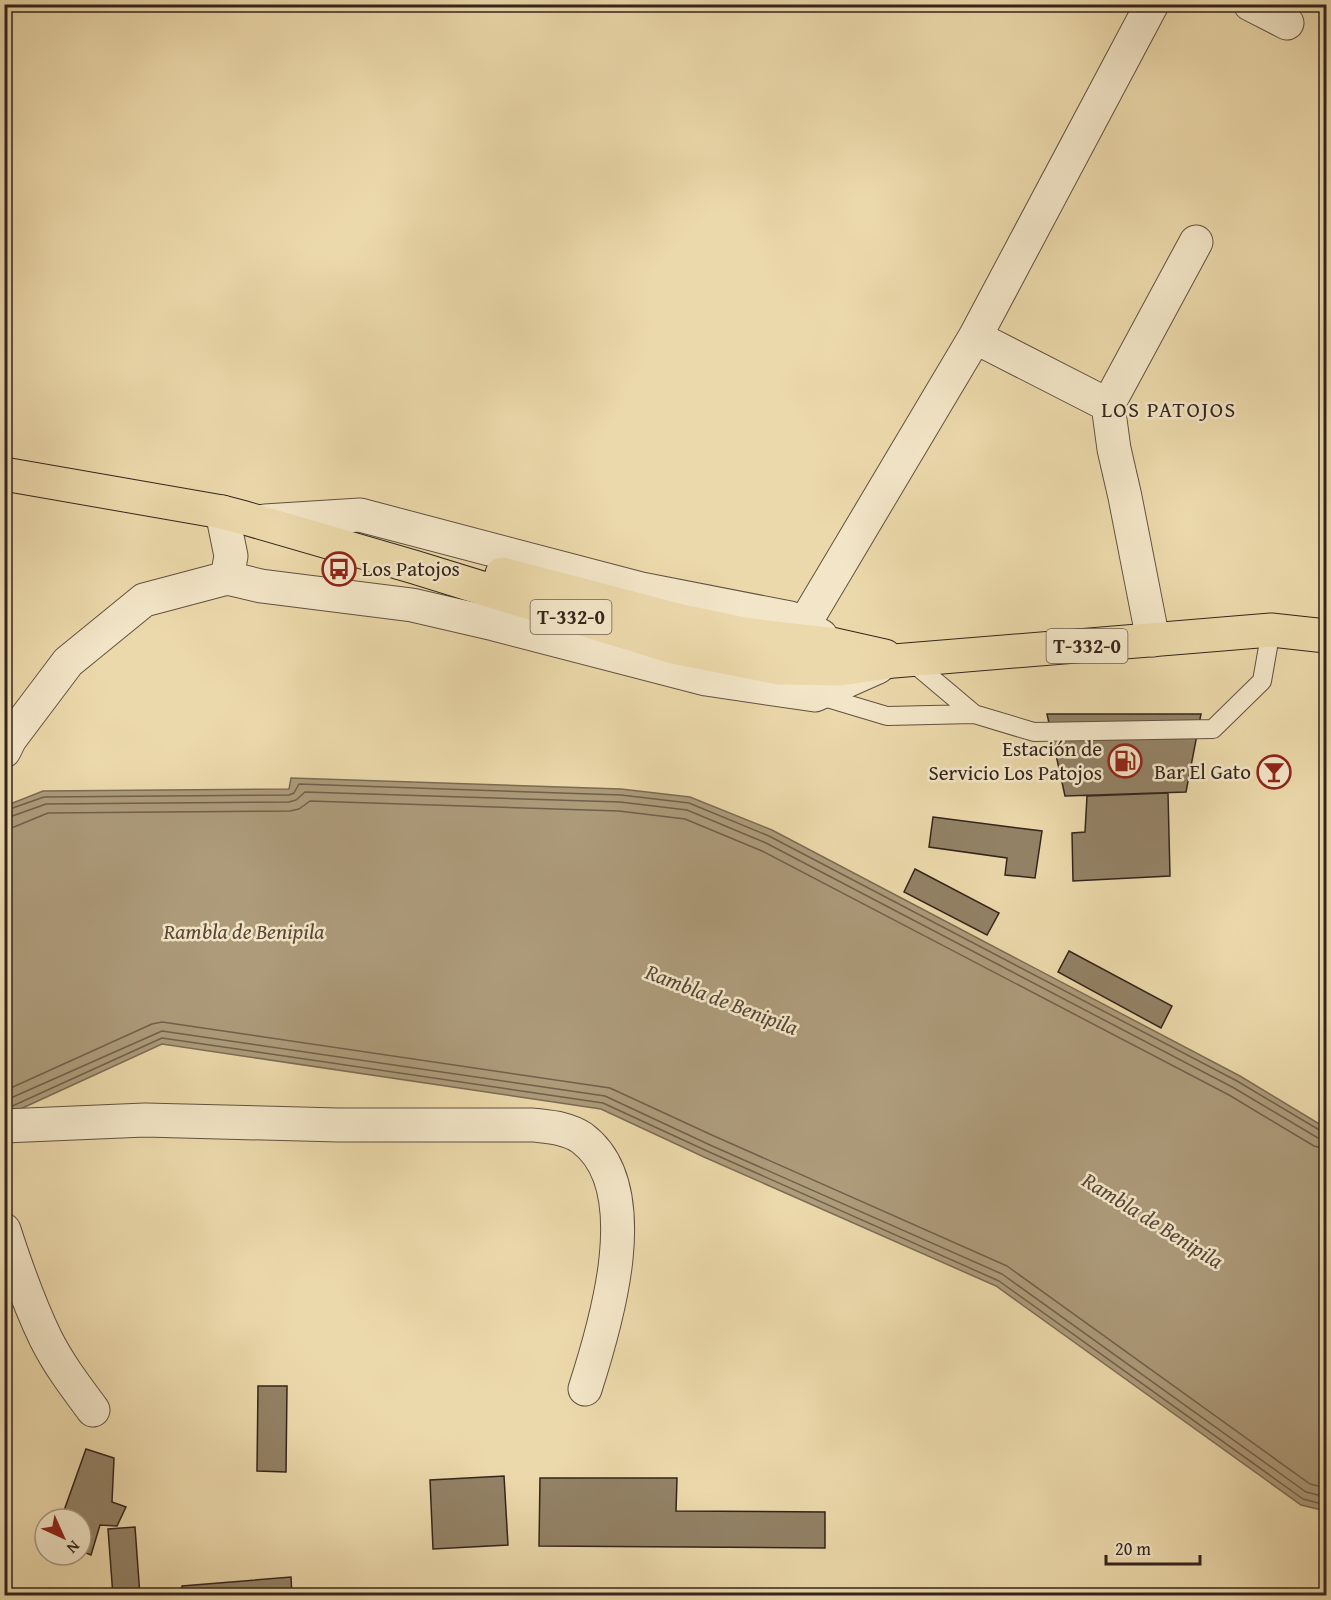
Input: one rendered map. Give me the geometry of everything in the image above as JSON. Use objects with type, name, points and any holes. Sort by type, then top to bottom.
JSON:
[{"type":"main road","name":"T-332-0","points":[[4,474],[360,539],[462,563],[681,621],[743,634],[836,645],[902,660]]},
{"type":"main road","name":"T-332-0","points":[[244,517],[673,647],[779,668],[841,669],[902,660],[1271,630],[1326,636]]},
{"type":"main road","name":"T-332-0","points":[[1271,630],[1326,612]]},
{"type":"street","points":[[802,626],[975,337],[1152,4]]},
{"type":"street","points":[[1251,4],[1287,23]]},
{"type":"street","points":[[1153,640],[1114,449],[1108,405],[1196,242]]},
{"type":"street","points":[[975,337],[1108,405]]},
{"type":"street","points":[[227,578],[231,556],[244,517],[360,514],[641,589],[790,618],[836,645]]},
{"type":"street","points":[[4,751],[10,739],[68,662],[144,600],[227,578],[261,586],[412,605],[706,679],[815,695],[902,660]]},
{"type":"street","points":[[4,1126],[145,1120],[338,1125],[534,1125],[559,1128],[580,1137],[597,1153],[609,1170],[614,1192],[617,1236],[608,1313],[585,1389]]},
{"type":"street","points":[[4,1230],[24,1289],[47,1340],[64,1370],[93,1410]]},
{"type":"lane","points":[[815,695],[887,716],[974,714],[1034,732],[1213,729],[1262,681],[1271,630]]},
{"type":"lane","points":[[902,660],[974,714]]},
{"type":"water","name":"Rambla de Benipila","points":[[291,778],[621,789],[690,797],[772,830],[1240,1076],[1326,1128],[1326,1511],[1301,1505],[996,1286],[601,1109],[162,1044],[5,1116],[5,806],[43,791],[289,789]]},
{"type":"building","points":[[1047,714],[1201,714],[1186,792],[1065,796]]},
{"type":"building","points":[[1168,793],[1170,876],[1073,881],[1072,833],[1085,832],[1087,796]]},
{"type":"building","points":[[933,817],[1042,831],[1035,878],[1005,875],[1007,858],[929,847]]},
{"type":"building","points":[[915,869],[999,913],[987,935],[904,892]]},
{"type":"building","points":[[1069,951],[1172,1006],[1161,1028],[1058,972]]},
{"type":"building","points":[[258,1386],[287,1386],[286,1472],[257,1471]]},
{"type":"building","points":[[86,1449],[114,1458],[112,1502],[126,1507],[117,1526],[100,1525],[93,1548],[93,1507],[65,1507]]},
{"type":"building","points":[[504,1476],[508,1545],[433,1549],[430,1480]]},
{"type":"building","points":[[540,1478],[677,1478],[676,1511],[825,1512],[825,1548],[539,1546]]},
{"type":"building","points":[[135,1527],[140,1596],[113,1596],[108,1529]]},
{"type":"building","points":[[291,1577],[292,1596],[182,1596],[182,1586]]},
{"type":"place","name":"Los Patojos","points":[[339,569]]},
{"type":"place","name":"Estación de Servicio Los Patojos","points":[[1125,761]]},
{"type":"place","name":"Bar El Gato","points":[[1274,772]]},
{"type":"district","name":"LOS PATOJOS","points":[[1169,409]]}]
